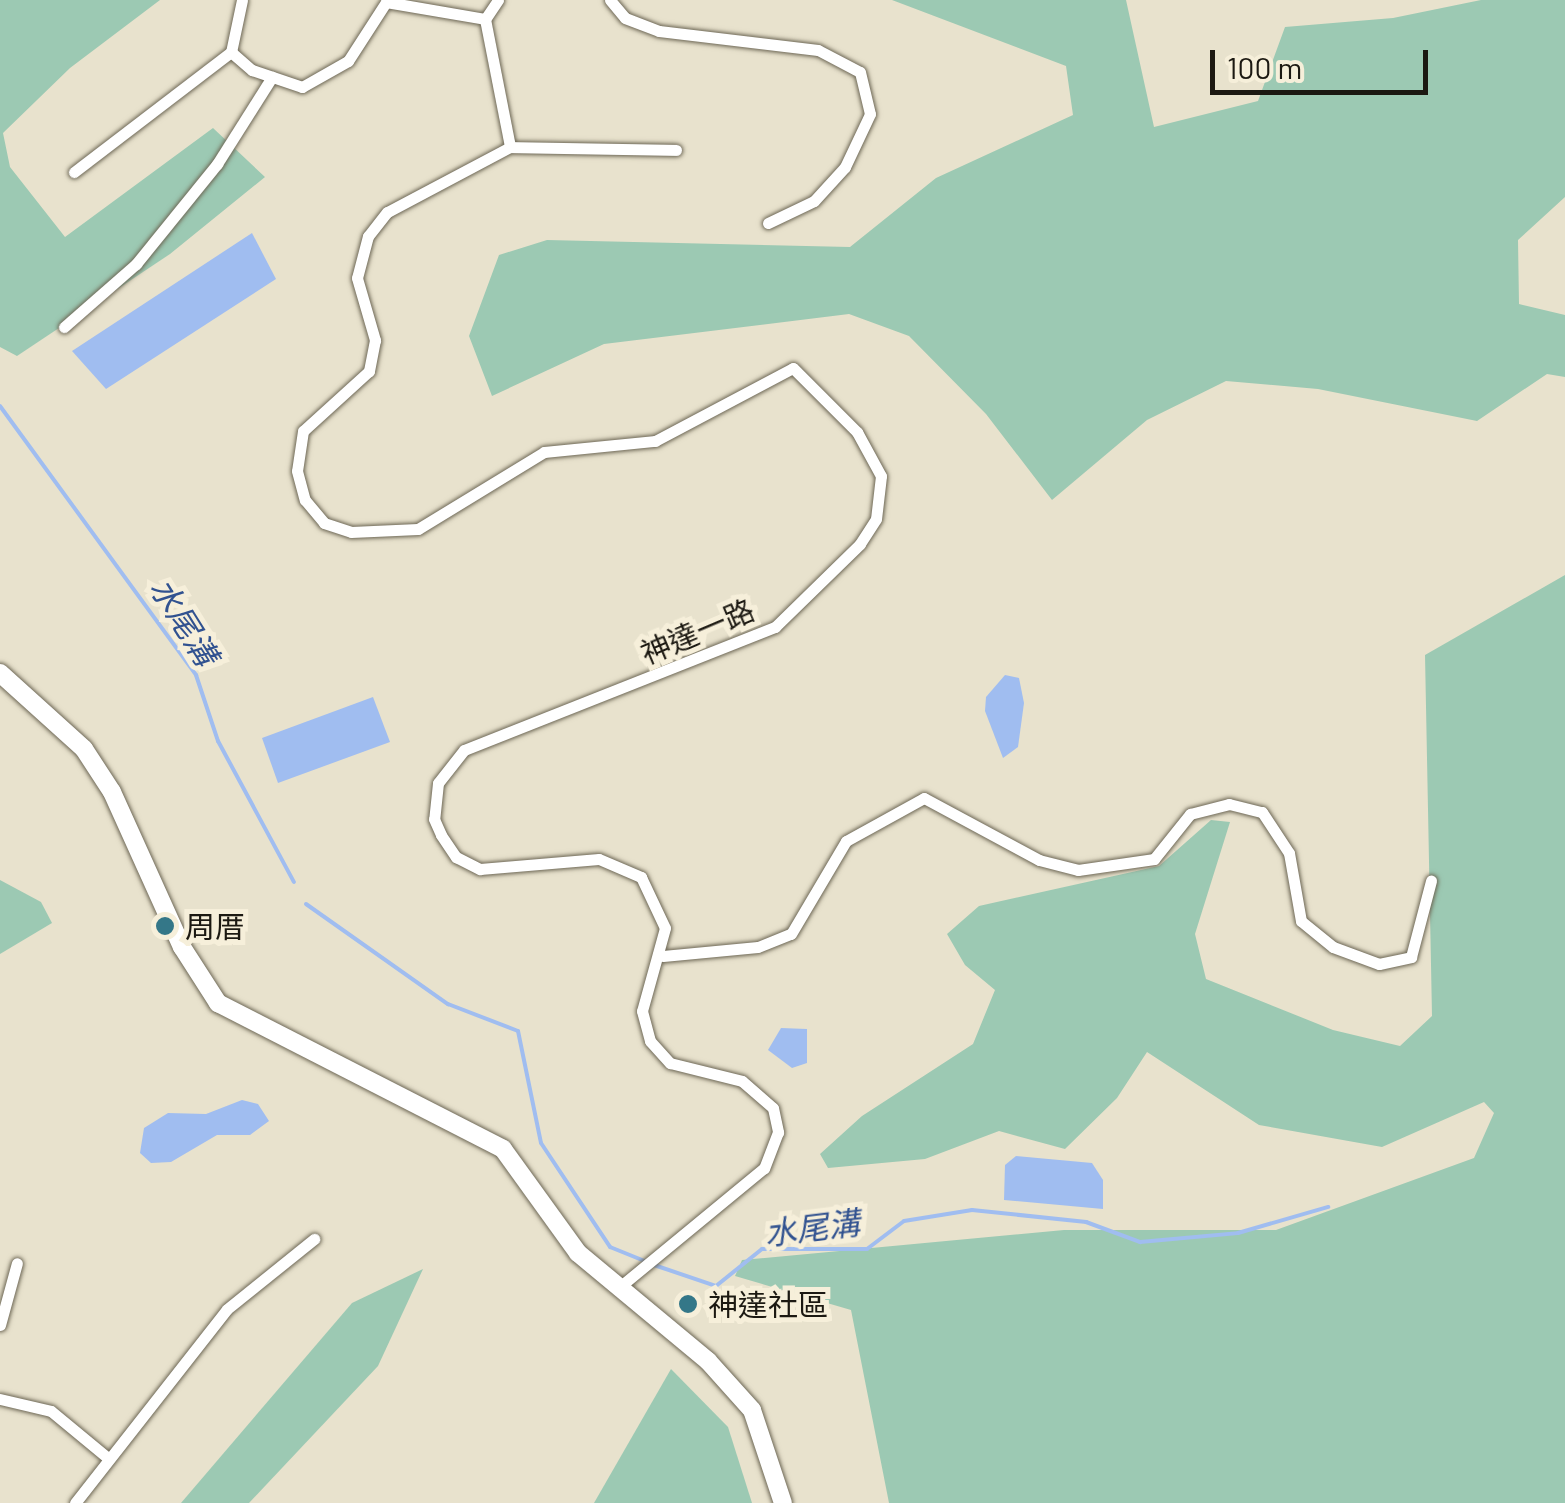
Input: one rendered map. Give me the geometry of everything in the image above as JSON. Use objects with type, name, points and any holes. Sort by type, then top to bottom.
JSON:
[{"type":"street","points":[[74,172],[232,52],[242,0]]},
{"type":"street","points":[[498,0],[485,19],[510,148],[676,150]]},
{"type":"street","points":[[610,0],[626,18],[660,31],[818,50],[860,72],[870,114],[845,167],[814,200],[768,223]]},
{"type":"street","points":[[232,52],[272,77],[302,87],[348,61],[386,1],[485,19]]},
{"type":"street","points":[[64,327],[136,264],[217,164],[272,77]]},
{"type":"street","name":"神達一路","points":[[510,148],[387,212],[368,236],[357,278],[375,340],[369,372],[322,406],[298,454],[305,500],[324,523],[378,536],[418,530],[544,452],[655,440],[793,368],[857,432],[880,476],[876,518],[860,544],[774,626],[464,750],[438,783],[441,836],[456,857],[480,870],[599,859],[642,877],[660,904],[663,956],[642,1010],[650,1041],[670,1063],[756,1088],[774,1108],[778,1132],[764,1168],[617,1289]]},
{"type":"street","points":[[0,674],[93,763],[218,1003],[502,1149],[578,1252],[617,1289],[708,1361],[752,1410],[783,1503]]},
{"type":"street","points":[[663,956],[758,947],[791,934],[846,841],[924,798],[1039,860],[1078,870],[1154,859],[1190,814],[1229,804],[1262,812],[1289,853],[1301,921],[1333,947],[1379,964],[1411,957],[1431,881]]},
{"type":"street","points":[[75,1503],[227,1309],[314,1239]]},
{"type":"street","points":[[0,1326],[17,1264]]},
{"type":"street","points":[[0,1399],[51,1411],[109,1459]]},
{"type":"green space","points":[[0,0],[160,0],[70,68],[3,133],[10,167],[65,237],[213,128],[265,177],[170,254],[17,356],[0,347]]},
{"type":"green space","points":[[892,0],[1126,0],[1154,127],[1258,101],[1285,27],[1393,18],[1481,0],[1565,0],[1565,197],[1518,240],[1519,304],[1565,315],[1565,377],[1547,374],[1477,421],[1318,389],[1226,381],[1147,420],[1052,500],[986,414],[909,336],[849,314],[604,344],[492,396],[469,336],[499,255],[547,240],[850,247],[936,178],[1073,115],[1066,66]]},
{"type":"green space","points":[[1565,575],[1565,1503],[889,1503],[851,1310],[735,1276],[742,1260],[1064,1230],[1276,1230],[1474,1158],[1494,1113],[1484,1102],[1382,1147],[1259,1125],[1147,1052],[1117,1098],[1065,1149],[999,1131],[925,1159],[828,1168],[820,1154],[862,1116],[973,1044],[995,990],[965,965],[947,934],[979,906],[1159,866],[1211,820],[1230,822],[1195,934],[1206,979],[1333,1030],[1400,1046],[1432,1016],[1425,655]]},
{"type":"green space","points":[[0,880],[41,902],[52,923],[0,954]]},
{"type":"green space","points":[[423,1269],[378,1366],[249,1503],[181,1503],[352,1303]]},
{"type":"green space","points":[[671,1369],[728,1427],[752,1503],[594,1503]]},
{"type":"water","points":[[252,233],[276,279],[106,389],[72,351]]},
{"type":"water","points":[[1005,675],[1019,678],[1024,703],[1018,747],[1003,758],[985,711],[986,697]]},
{"type":"water","points":[[373,697],[390,742],[278,783],[262,738]]},
{"type":"water","points":[[781,1028],[807,1029],[807,1063],[792,1068],[768,1050]]},
{"type":"water","points":[[242,1100],[258,1104],[269,1121],[250,1135],[217,1135],[171,1162],[151,1163],[140,1153],[144,1128],[168,1113],[206,1114]]},
{"type":"water","points":[[1016,1156],[1092,1163],[1103,1180],[1103,1209],[1004,1200],[1005,1165]]},
{"type":"waterway","name":"水尾溝","points":[[0,406],[196,675],[218,741],[294,882]]},
{"type":"waterway","name":"水尾溝","points":[[306,904],[448,1004],[518,1031],[541,1143],[610,1247],[645,1261]]},
{"type":"waterway","name":"水尾溝","points":[[654,1265],[716,1286],[762,1249],[867,1249],[904,1221],[972,1210],[1086,1222],[1140,1242],[1238,1233],[1328,1207]]},
{"type":"place","name":"周厝","points":[[165,926]]},
{"type":"place","name":"神達社區","points":[[688,1304]]}]
